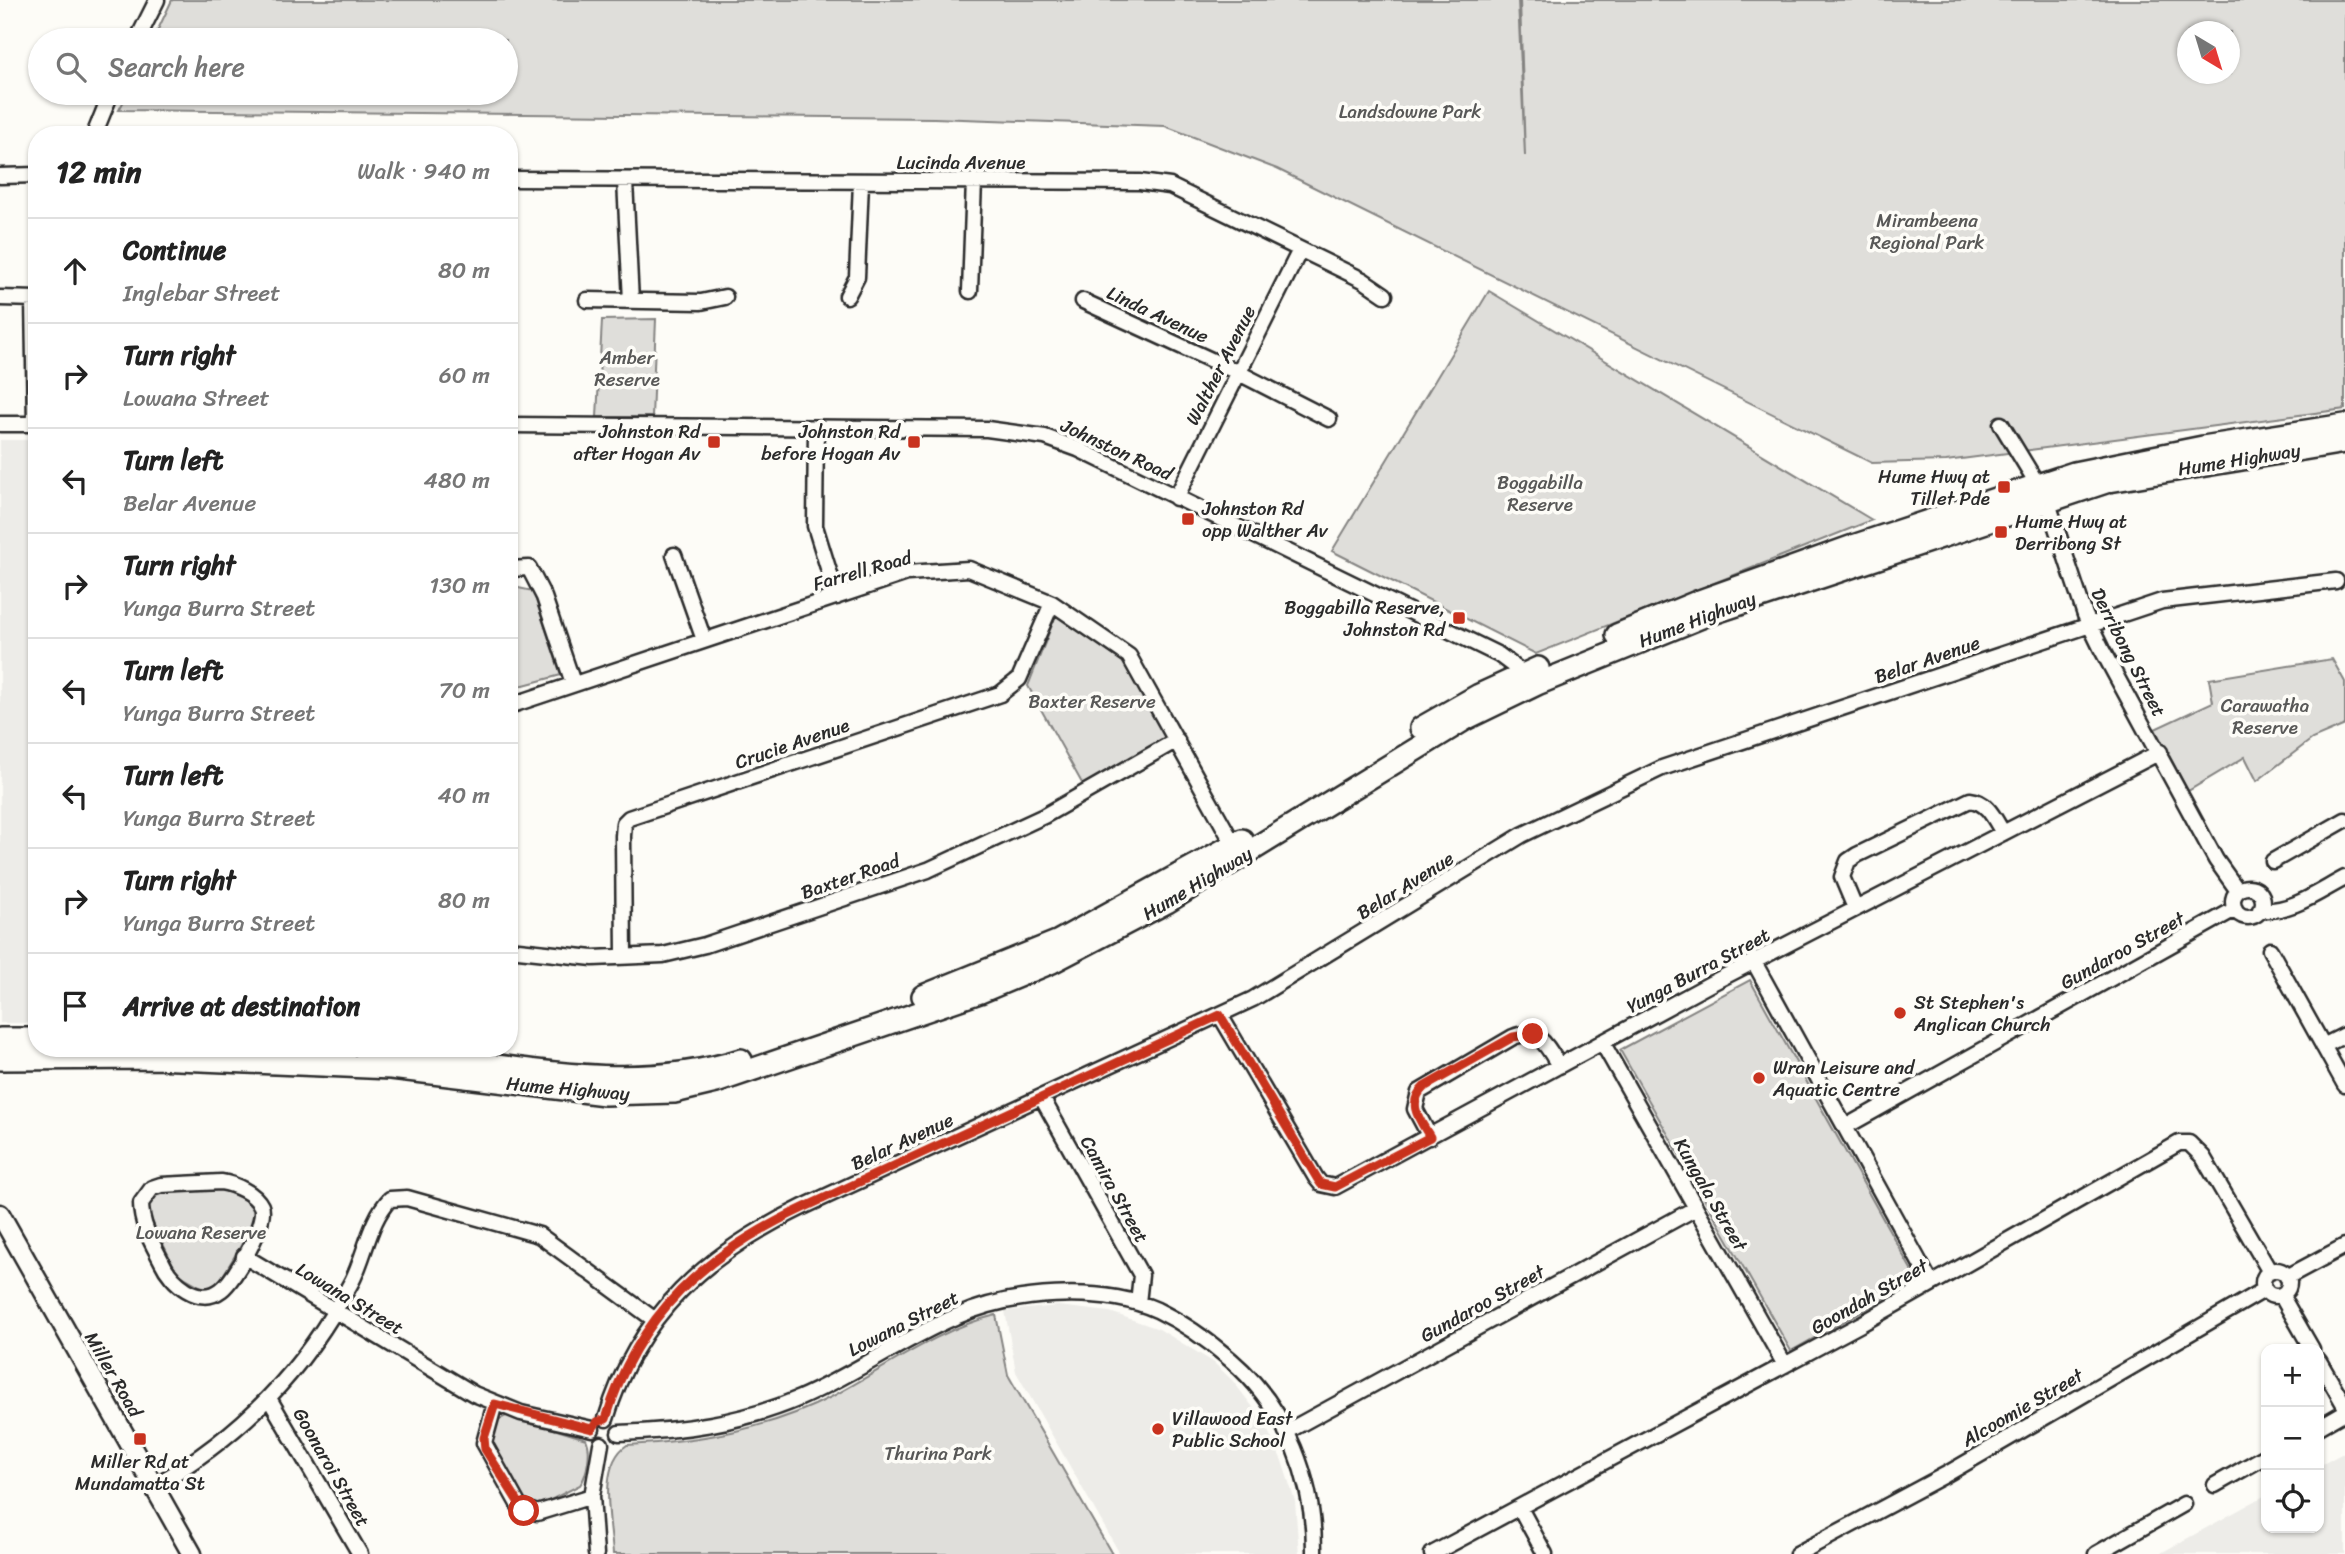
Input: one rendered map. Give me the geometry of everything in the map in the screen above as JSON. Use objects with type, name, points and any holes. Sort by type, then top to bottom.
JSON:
[{"type":"highway","name":"Hume Highway","points":[[435,1057],[603,1078],[673,1075],[725,1065],[822,1034],[990,972],[1110,915],[1234,845],[1445,713],[1763,593],[2043,493],[2113,463],[2345,425]]},
{"type":"highway","name":"Hume Highway","points":[[2043,493],[2345,442]]},
{"type":"highway","name":"Hume Highway","points":[[0,1059],[155,1058],[391,1068],[605,1094],[674,1092],[716,1082],[980,992],[1108,935],[1243,856],[1531,679]]},
{"type":"highway","points":[[0,1039],[28,1039]]},
{"type":"main road","name":"Miller Road","points":[[0,1214],[192,1554]]},
{"type":"street","points":[[143,28],[157,0]]},
{"type":"street","points":[[98,126],[106,105]]},
{"type":"street","points":[[0,176],[28,175]]},
{"type":"street","name":"Lucinda Avenue","points":[[518,180],[1140,182],[1170,186],[1363,280],[1385,295]]},
{"type":"street","points":[[625,181],[631,301]]},
{"type":"street","points":[[970,291],[974,181]]},
{"type":"street","points":[[848,296],[857,277],[861,182]]},
{"type":"street","name":"Walther Avenue","points":[[1176,498],[1300,250]]},
{"type":"street","points":[[587,300],[701,302],[725,297]]},
{"type":"street","points":[[0,298],[28,299]]},
{"type":"street","name":"Linda Avenue","points":[[1083,301],[1237,372],[1329,419]]},
{"type":"street","points":[[0,424],[28,424]]},
{"type":"street","name":"Derribong Street","points":[[2001,424],[2043,493],[2090,625],[2216,860],[2238,891]]},
{"type":"street","name":"Johnston Road","points":[[518,425],[1020,432],[1078,449],[1499,655],[1531,679]]},
{"type":"street","points":[[816,428],[816,526],[837,597]]},
{"type":"street","points":[[674,555],[704,640]]},
{"type":"street","points":[[518,569],[529,568],[544,597],[573,683]]},
{"type":"street","name":"Farrell Road","points":[[518,703],[907,573],[969,569],[1052,603],[1129,656],[1234,845]]},
{"type":"street","name":"Belar Avenue","points":[[606,1419],[626,1364],[654,1320],[693,1277],[741,1239],[1220,1015],[1288,980],[1522,835],[1662,768],[2090,625],[2184,596],[2336,581]]},
{"type":"street","name":"Crucie Avenue","points":[[624,957],[623,836],[624,823],[629,818],[1000,694],[1019,679],[1052,603]]},
{"type":"street","name":"Baxter Road","points":[[518,950],[565,956],[624,957],[663,955],[705,945],[928,870],[1044,816],[1177,740]]},
{"type":"street","name":"Yunga Burra Street","points":[[1220,1015],[1321,1184],[1335,1187],[1343,1185],[1602,1042],[1855,908],[2160,752]]},
{"type":"street","points":[[1855,908],[1842,877],[1843,869],[1848,861],[1880,843],[1970,800],[1987,807],[2003,833]]},
{"type":"street","points":[[2273,861],[2345,820]]},
{"type":"street","points":[[2260,910],[2263,902],[2256,890],[2247,887],[2238,891],[2233,899],[2235,909],[2247,917],[2260,910],[2274,911],[2295,905],[2345,878]]},
{"type":"street","name":"Gundaroo Street","points":[[1845,1127],[2235,909]]},
{"type":"street","points":[[2270,950],[2345,1085]]},
{"type":"street","points":[[1754,962],[1931,1283]]},
{"type":"street","points":[[1430,1137],[1415,1109],[1419,1092],[1502,1043],[1521,1034],[1533,1034],[1544,1041],[1559,1066]]},
{"type":"street","points":[[2323,1045],[2345,1035]]},
{"type":"street","name":"Kungala Street","points":[[1602,1042],[1785,1365]]},
{"type":"street","name":"Camira Street","points":[[1042,1098],[1141,1275],[1138,1303]]},
{"type":"street","name":"Goondah Street","points":[[1432,1554],[1785,1365],[2170,1148],[2189,1143],[2203,1157],[2270,1272]]},
{"type":"street","points":[[221,1182],[239,1188],[258,1201],[263,1215],[259,1230],[244,1256],[221,1291],[208,1296],[193,1293],[170,1276],[146,1232],[141,1212],[145,1194],[161,1185],[221,1182]]},
{"type":"street","points":[[154,1486],[208,1451],[270,1400],[311,1349],[353,1280],[383,1206],[399,1197],[539,1236],[654,1320]]},
{"type":"street","name":"Gundaroo Street","points":[[1286,1432],[1696,1208]]},
{"type":"street","points":[[2287,1277],[2345,1246]]},
{"type":"street","name":"Lowana Street","points":[[244,1256],[452,1382],[495,1404],[592,1429]]},
{"type":"street","points":[[2270,1272],[2281,1272],[2287,1277],[2288,1285],[2281,1295],[2274,1296],[2264,1290],[2263,1282],[2270,1272]]},
{"type":"street","name":"Alcoomie Street","points":[[1797,1554],[1945,1475],[2264,1290]]},
{"type":"street","name":"Lowana Street","points":[[619,1433],[704,1427],[770,1410],[810,1393],[952,1318],[998,1302],[1049,1294],[1138,1303],[1169,1317],[1220,1351],[1256,1386],[1286,1432],[1301,1465],[1312,1510],[1314,1554]]},
{"type":"street","points":[[2281,1295],[2309,1344]]},
{"type":"street","points":[[2324,1369],[2345,1406]]},
{"type":"street","name":"Goonaroi Street","points":[[270,1400],[360,1554]]},
{"type":"street","points":[[495,1404],[484,1438],[485,1449],[524,1511],[537,1514],[592,1496]]},
{"type":"street","points":[[2324,1424],[2345,1412]]},
{"type":"street","points":[[606,1419],[616,1423],[619,1433],[613,1443],[601,1444],[594,1438],[592,1429],[597,1422],[606,1419]]},
{"type":"street","points":[[596,1554],[592,1496],[601,1444]]},
{"type":"street","points":[[2215,1485],[2261,1459]]},
{"type":"street","points":[[2096,1554],[2184,1504]]},
{"type":"street","points":[[1520,1508],[1545,1554]]},
{"type":"shaded area","points":[[0,440],[28,440],[28,1023],[0,1023]]},
{"type":"shaded area","name":"Villawood East Public School","points":[[1058,1306],[1110,1312],[1159,1329],[1213,1362],[1232,1380],[1263,1420],[1282,1461],[1295,1501],[1299,1554],[1120,1554],[1016,1372],[1005,1311]]},
{"type":"shaded area","points":[[2345,1452],[2345,1554],[2159,1554],[2261,1498],[2261,1533],[2324,1533],[2324,1463]]},
{"type":"green space","name":"Mirambeena Regional Park","points":[[172,0],[1518,0],[1525,156],[1520,0],[2345,0],[2345,409],[1946,461],[1872,463],[1277,169],[1165,126],[934,118],[119,110],[122,105],[518,105],[518,28],[159,28]]},
{"type":"green space","name":"Boggabilla Reserve","points":[[1489,291],[1872,520],[1536,654],[1332,551]]},
{"type":"green space","name":"Amber Reserve","points":[[656,319],[652,417],[597,417],[602,320]]},
{"type":"green space","points":[[518,588],[533,591],[561,675],[518,687]]},
{"type":"green space","name":"Baxter Reserve","points":[[1056,615],[1127,665],[1169,738],[1083,785],[1028,686]]},
{"type":"green space","name":"Carawatha Reserve","points":[[2332,659],[2345,682],[2345,725],[2312,739],[2257,781],[2245,757],[2188,791],[2155,729],[2213,702],[2209,679]]},
{"type":"green space","points":[[1750,980],[1917,1280],[1791,1351],[1620,1050]]},
{"type":"green space","name":"Lowana Reserve","points":[[223,1190],[250,1205],[255,1222],[218,1284],[205,1289],[177,1273],[149,1215],[148,1207],[152,1198],[162,1192]]},
{"type":"green space","name":"Thurina Park","points":[[996,1315],[1008,1375],[1112,1554],[613,1554],[609,1480],[618,1454],[627,1445],[707,1437],[784,1417],[833,1396],[933,1339]]},
{"type":"green space","points":[[508,1415],[586,1439],[588,1463],[580,1485],[537,1507],[525,1504],[491,1446],[494,1422]]},
{"type":"place","name":"Johnston Rd after Hogan Av","points":[[714,442]]},
{"type":"place","name":"Johnston Rd before Hogan Av","points":[[914,442]]},
{"type":"place","name":"Hume Hwy at Tillet Pde","points":[[2004,487]]},
{"type":"place","name":"Johnston Rd opp Walther Av","points":[[1188,519]]},
{"type":"place","name":"Hume Hwy at Derribong St","points":[[2001,532]]},
{"type":"place","name":"Boggabilla Reserve, Johnston Rd","points":[[1459,618]]},
{"type":"place","name":"St Stephen's Anglican Church","points":[[1900,1013]]},
{"type":"place","name":"Wran Leisure and Aquatic Centre","points":[[1759,1078]]},
{"type":"place","name":"Villawood East Public School","points":[[1158,1429]]},
{"type":"place","name":"Miller Rd at Mundamatta St","points":[[140,1439]]},
{"type":"route","points":[[524,1511],[485,1449],[484,1438],[495,1404],[521,1413],[592,1429],[600,1419],[606,1419],[626,1364],[654,1320],[673,1297],[715,1258],[741,1239],[772,1222],[1220,1015],[1321,1184],[1335,1187],[1430,1137],[1415,1109],[1416,1097],[1424,1087],[1513,1037],[1533,1034]]},
{"type":"park label","name":"Landsdowne Park","points":[[1410,111]]}]
